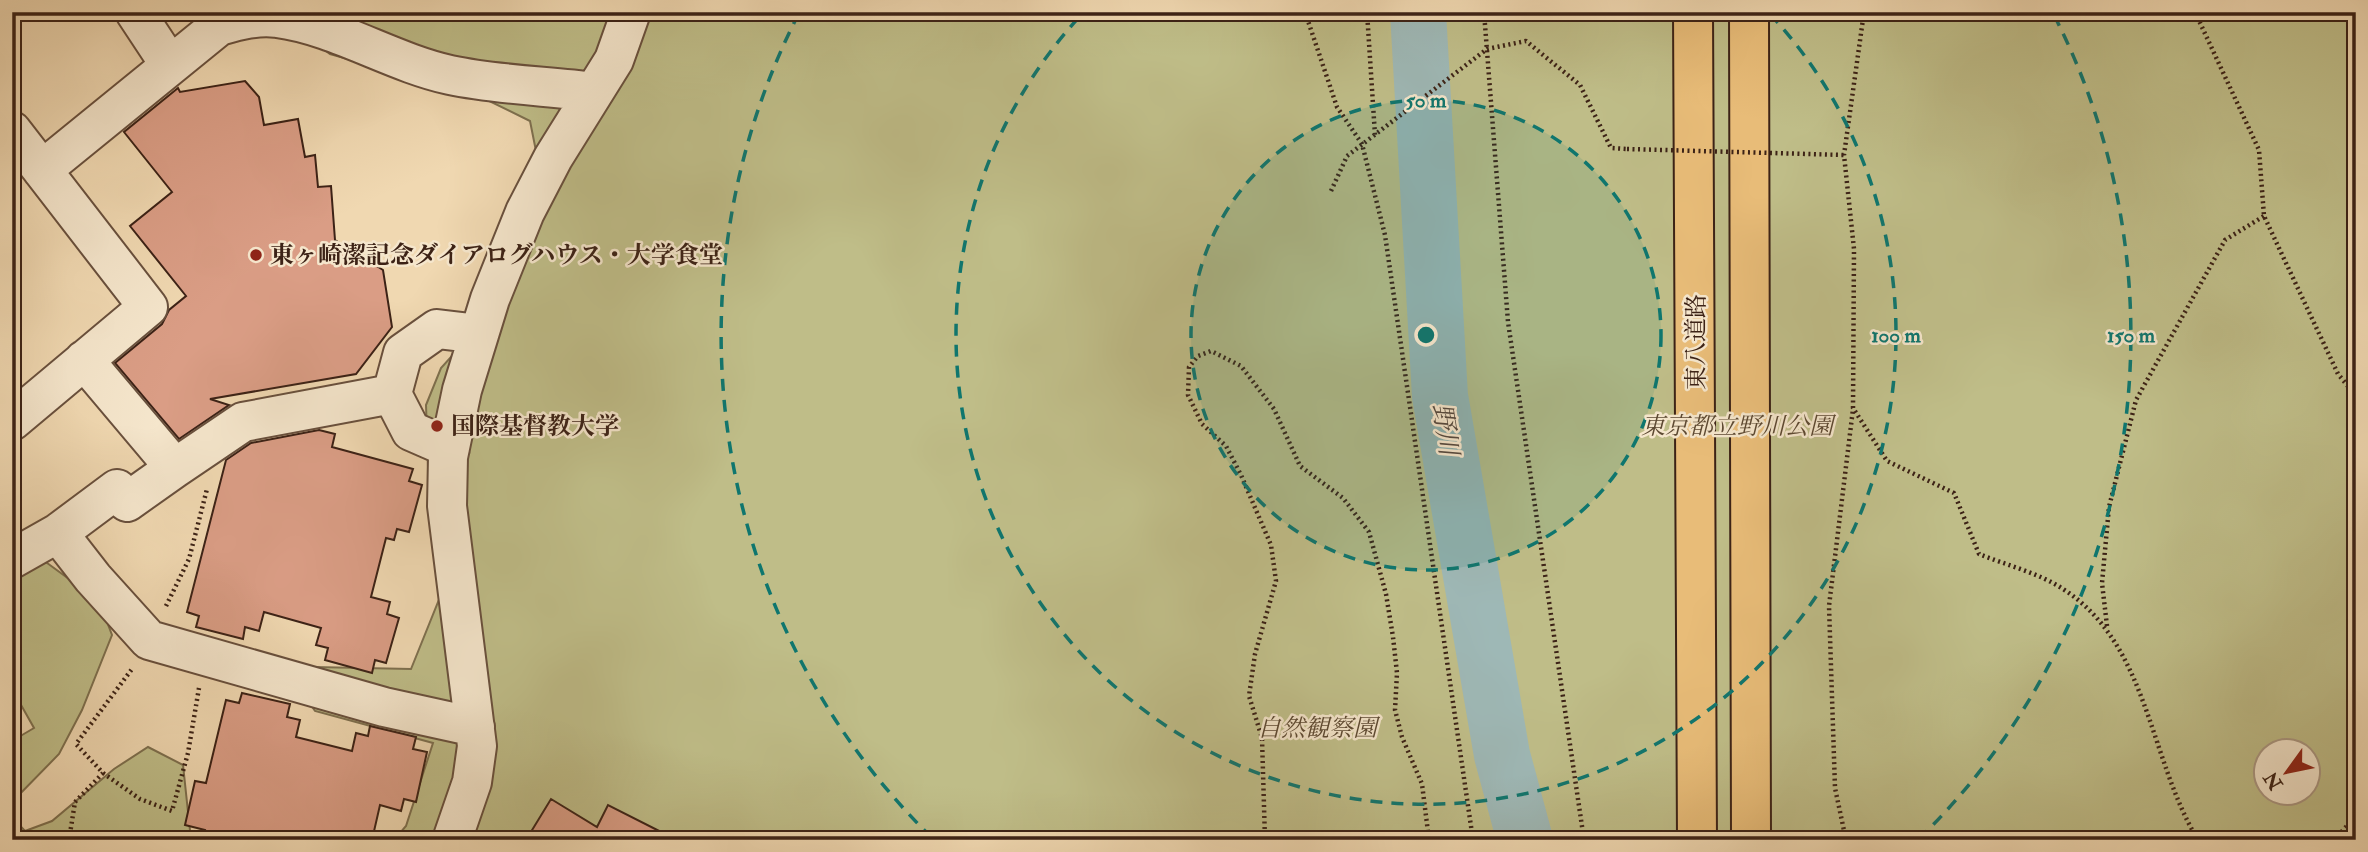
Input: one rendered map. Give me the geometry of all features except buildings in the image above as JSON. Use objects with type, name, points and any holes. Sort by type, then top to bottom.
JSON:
[{"type":"main road","name":"東八道路","points":[[1693,12],[1697,840]]},
{"type":"main road","points":[[1749,12],[1751,840]]},
{"type":"lane","points":[[135,12],[170,65]]},
{"type":"lane","points":[[452,840],[472,782],[477,746],[447,506],[450,448],[462,390],[479,334],[525,212],[614,60],[631,12]]},
{"type":"lane","points":[[42,170],[219,26],[241,20],[276,18],[311,26],[416,66],[453,76],[594,92]]},
{"type":"lane","points":[[12,131],[148,307],[12,421]]},
{"type":"lane","points":[[450,448],[411,431],[392,394],[402,353],[437,329],[479,334]]},
{"type":"lane","points":[[84,360],[175,468]]},
{"type":"lane","points":[[12,559],[58,533],[117,489],[127,502],[243,422],[392,394]]},
{"type":"lane","points":[[58,533],[149,640],[384,707],[475,727]]},
{"type":"path","points":[[1305,12],[1337,107],[1362,144],[1387,248],[1473,840]]},
{"type":"path","points":[[1367,12],[1375,136]]},
{"type":"path","points":[[1484,12],[1508,322],[1584,840]]},
{"type":"path","points":[[1846,840],[1835,788],[1829,606],[1853,408],[1854,249],[1844,155],[1864,12]]},
{"type":"path","points":[[2195,12],[2259,150],[2264,216],[2338,374],[2356,396]]},
{"type":"path","points":[[1331,191],[1347,156],[1362,144],[1487,49],[1526,41],[1580,85],[1611,148],[1844,155]]},
{"type":"path","points":[[2198,840],[2169,776],[2149,716],[2107,627],[2102,583],[2109,507],[2136,400],[2225,240],[2264,216]]},
{"type":"path","points":[[1265,840],[1262,738],[1249,696],[1255,654],[1276,581],[1271,545],[1241,475],[1226,446],[1202,424],[1188,394],[1189,368],[1198,356],[1211,351],[1241,366],[1274,410],[1300,466],[1343,498],[1369,532],[1386,594],[1393,638],[1397,673],[1395,710],[1402,737],[1422,784],[1429,840]]},
{"type":"path","points":[[1853,408],[1887,461],[1954,493],[1979,554],[2063,589],[2107,627]]},
{"type":"path","points":[[103,772],[140,799],[172,811],[188,753],[204,657]]},
{"type":"path","points":[[2334,840],[2356,816]]},
{"type":"green space","name":"東京都立野川公園","points":[[292,12],[2356,12],[2356,840],[394,840],[406,826],[433,743],[315,711],[302,692],[314,667],[411,669],[440,597],[428,466],[426,405],[441,368],[488,316],[539,166],[530,121],[477,95],[330,54],[313,41]]},
{"type":"green space","points":[[43,560],[99,601],[112,635],[82,710],[59,754],[12,802],[12,741],[34,728],[12,689],[12,575]]},
{"type":"green space","points":[[148,747],[183,765],[191,840],[12,840],[12,817],[25,831],[52,821],[114,769]]},
{"type":"waterway","name":"野川","points":[[1418,12],[1440,396],[1502,755],[1525,840]]},
{"type":"place","name":"東ヶ崎潔記念ダイアログハウス・大学食堂","points":[[256,255]]},
{"type":"place","name":"国際基督教大学","points":[[437,426]]},
{"type":"park label","name":"自然観察園","points":[[1317,728]]}]
